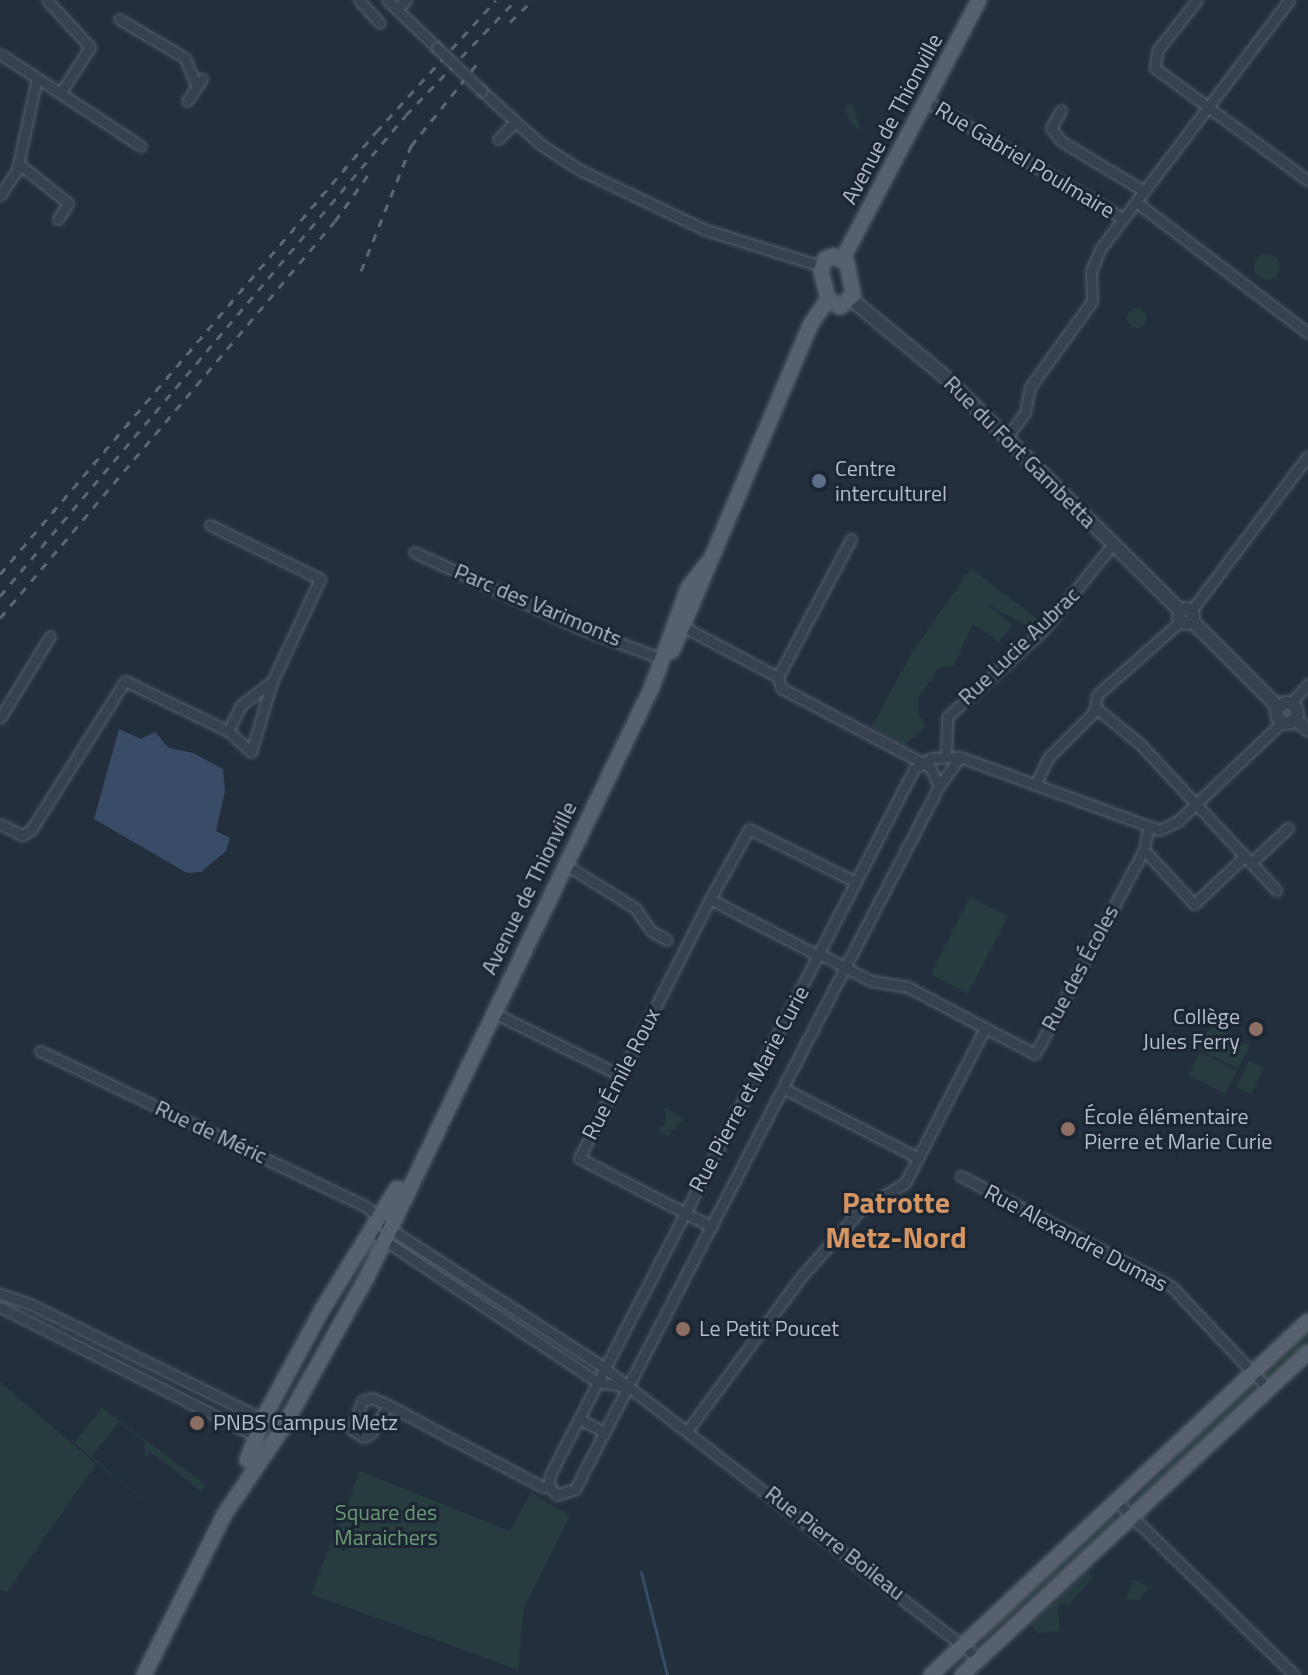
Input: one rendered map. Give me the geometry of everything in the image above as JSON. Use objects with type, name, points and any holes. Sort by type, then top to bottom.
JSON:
[{"type":"main road","name":"Avenue de Thionville","points":[[843,258],[979,0]]},
{"type":"main road","points":[[833,256],[843,258],[852,300],[840,307],[828,299],[821,266],[833,256]]},
{"type":"main road","name":"Avenue de Thionville","points":[[144,1675],[263,1440],[263,1419],[382,1232],[432,1135],[566,865],[708,562],[811,324],[828,299]]},
{"type":"main road","name":"Avenue de Thionville","points":[[263,1440],[282,1429],[376,1258],[382,1232]]},
{"type":"main road","points":[[931,1675],[1308,1321]]},
{"type":"main road","points":[[962,1675],[1308,1352]]},
{"type":"main road","points":[[263,1419],[282,1429]]},
{"type":"street","points":[[47,0],[90,47],[61,92]]},
{"type":"street","points":[[359,0],[380,23]]},
{"type":"street","points":[[387,0],[515,122],[560,158],[683,221],[821,266]]},
{"type":"street","points":[[397,9],[406,0]]},
{"type":"street","points":[[1197,0],[1157,51],[1155,68],[1308,181]]},
{"type":"street","points":[[1006,438],[1025,413],[1030,387],[1092,301],[1094,259],[1289,0]]},
{"type":"street","points":[[119,19],[185,58],[199,83],[187,101]]},
{"type":"street","points":[[0,54],[141,146]]},
{"type":"street","points":[[0,195],[19,164],[37,78]]},
{"type":"street","name":"Rue Gabriel Poulmaire","points":[[926,101],[1124,219]]},
{"type":"street","points":[[1061,110],[1051,128],[1061,141],[1144,191]]},
{"type":"street","points":[[498,139],[515,122]]},
{"type":"street","points":[[19,164],[68,203],[58,219]]},
{"type":"street","name":"Rue Gabriel Poulmaire","points":[[1136,202],[1308,333]]},
{"type":"street","name":"Rue du Fort Gambetta","points":[[852,300],[942,374],[1186,616],[1284,706]]},
{"type":"street","points":[[1035,785],[1048,758],[1096,708],[1105,686],[1186,616],[1308,456]]},
{"type":"street","points":[[0,824],[22,835],[31,830],[125,681],[228,731],[251,752],[272,682],[320,579],[210,525]]},
{"type":"street","points":[[851,539],[778,677],[781,688],[922,762],[939,786]]},
{"type":"street","name":"Rue Lucie Aubrac","points":[[946,755],[947,717],[1045,628],[1113,544]]},
{"type":"street","name":"Parc des Varimonts","points":[[414,552],[579,628],[663,659]]},
{"type":"street","points":[[678,624],[778,677]]},
{"type":"street","points":[[0,718],[50,636]]},
{"type":"street","points":[[228,731],[241,705],[272,682]]},
{"type":"street","points":[[1308,684],[1284,706],[1288,720],[1308,730]]},
{"type":"street","points":[[1096,708],[1107,712],[1197,803],[1276,890]]},
{"type":"street","points":[[922,762],[946,755],[960,757],[1148,829],[1169,826],[1288,720]]},
{"type":"street","name":"Rue Pierre et Marie Curie","points":[[922,762],[856,882],[603,1367],[550,1475],[549,1486],[560,1496],[574,1491],[785,1089],[939,786],[960,757]]},
{"type":"street","points":[[1144,850],[1194,904],[1288,828]]},
{"type":"street","name":"Rue Émile Roux","points":[[712,1227],[579,1158],[710,899],[749,829],[856,882]]},
{"type":"street","name":"Rue des Écoles","points":[[985,1028],[1035,1054],[1144,850],[1148,829]]},
{"type":"street","points":[[566,865],[635,908],[651,931],[667,940]]},
{"type":"street","points":[[687,1431],[801,1277],[860,1210],[905,1183],[985,1028],[908,987],[878,983],[710,899]]},
{"type":"street","points":[[492,1012],[620,1075]]},
{"type":"street","name":"Rue de Méric","points":[[40,1051],[367,1207],[382,1232]]},
{"type":"street","points":[[785,1089],[918,1158]]},
{"type":"street","name":"Rue Alexandre Dumas","points":[[961,1176],[1172,1287],[1268,1389]]},
{"type":"street","name":"Rue Pierre Boileau","points":[[382,1232],[603,1367],[980,1659]]},
{"type":"street","name":"Rue Pierre Boileau","points":[[382,1232],[598,1382],[628,1388]]},
{"type":"street","points":[[0,1294],[28,1303],[263,1419]]},
{"type":"street","points":[[0,1307],[263,1440]]},
{"type":"street","points":[[388,1405],[371,1433],[364,1437],[352,1430],[362,1401],[372,1398],[388,1405],[549,1486]]},
{"type":"street","points":[[579,1419],[605,1432]]},
{"type":"street","points":[[1116,1501],[1294,1675]]},
{"type":"green space","points":[[848,104],[853,105],[861,130],[851,124],[845,111]]},
{"type":"green space","points":[[1267,254],[1276,258],[1280,267],[1276,276],[1267,280],[1258,276],[1254,267],[1258,258]]},
{"type":"green space","points":[[1137,308],[1144,311],[1147,318],[1144,325],[1137,328],[1130,325],[1127,318],[1130,311]]},
{"type":"green space","points":[[971,568],[1039,620],[1029,627],[986,603],[1012,625],[999,642],[973,624],[953,666],[939,668],[918,698],[918,714],[926,726],[905,745],[871,727],[913,651]]},
{"type":"green space","points":[[970,897],[1008,916],[968,994],[931,974]]},
{"type":"green space","points":[[1211,1026],[1250,1046],[1238,1069],[1199,1049]]},
{"type":"green space","points":[[1200,1052],[1237,1071],[1225,1094],[1188,1075]]},
{"type":"green space","points":[[1249,1061],[1264,1068],[1251,1094],[1236,1087]]},
{"type":"green space","points":[[665,1108],[684,1118],[668,1136],[657,1131],[666,1123]]},
{"type":"green space","points":[[1308,1328],[1308,1346],[1268,1381],[1261,1373]]},
{"type":"green space","points":[[0,1382],[96,1464],[6,1593],[0,1589]]},
{"type":"green space","points":[[1251,1383],[1258,1393],[1140,1502],[1134,1499]]},
{"type":"green space","points":[[102,1408],[206,1485],[201,1491],[150,1452],[145,1458],[145,1442],[119,1422],[92,1456],[178,1529],[74,1443]]},
{"type":"green space","name":"Square des Maraichers","points":[[360,1471],[510,1531],[531,1492],[570,1516],[524,1607],[518,1670],[311,1594]]},
{"type":"green space","points":[[1111,1515],[1118,1521],[983,1641],[982,1635]]},
{"type":"green space","points":[[1089,1571],[1092,1578],[1070,1604],[1062,1603],[1058,1608],[1060,1631],[1038,1633],[1030,1625]]},
{"type":"green space","points":[[1132,1579],[1150,1587],[1139,1600],[1126,1599]]},
{"type":"water","points":[[119,729],[141,739],[155,732],[169,748],[193,753],[223,769],[225,791],[216,831],[230,838],[226,851],[201,872],[187,873],[94,819]]},
{"type":"waterway","points":[[641,1572],[667,1675]]},
{"type":"railway","points":[[0,574],[376,132],[496,0]]},
{"type":"railway","points":[[0,596],[406,115],[516,0]]},
{"type":"railway","points":[[510,22],[533,0]]},
{"type":"railway","points":[[361,271],[411,146],[481,59]]},
{"type":"railway","points":[[0,618],[335,221],[368,175]]},
{"type":"place","name":"Centre interculturel","points":[[819,481]]},
{"type":"place","name":"Collège Jules Ferry","points":[[1256,1029]]},
{"type":"place","name":"École élémentaire Pierre et Marie Curie","points":[[1068,1129]]},
{"type":"place","name":"Le Petit Poucet","points":[[683,1329]]},
{"type":"place","name":"PNBS Campus Metz","points":[[197,1423]]},
{"type":"district","name":"Patrotte Metz-Nord","points":[[896,1219]]}]
